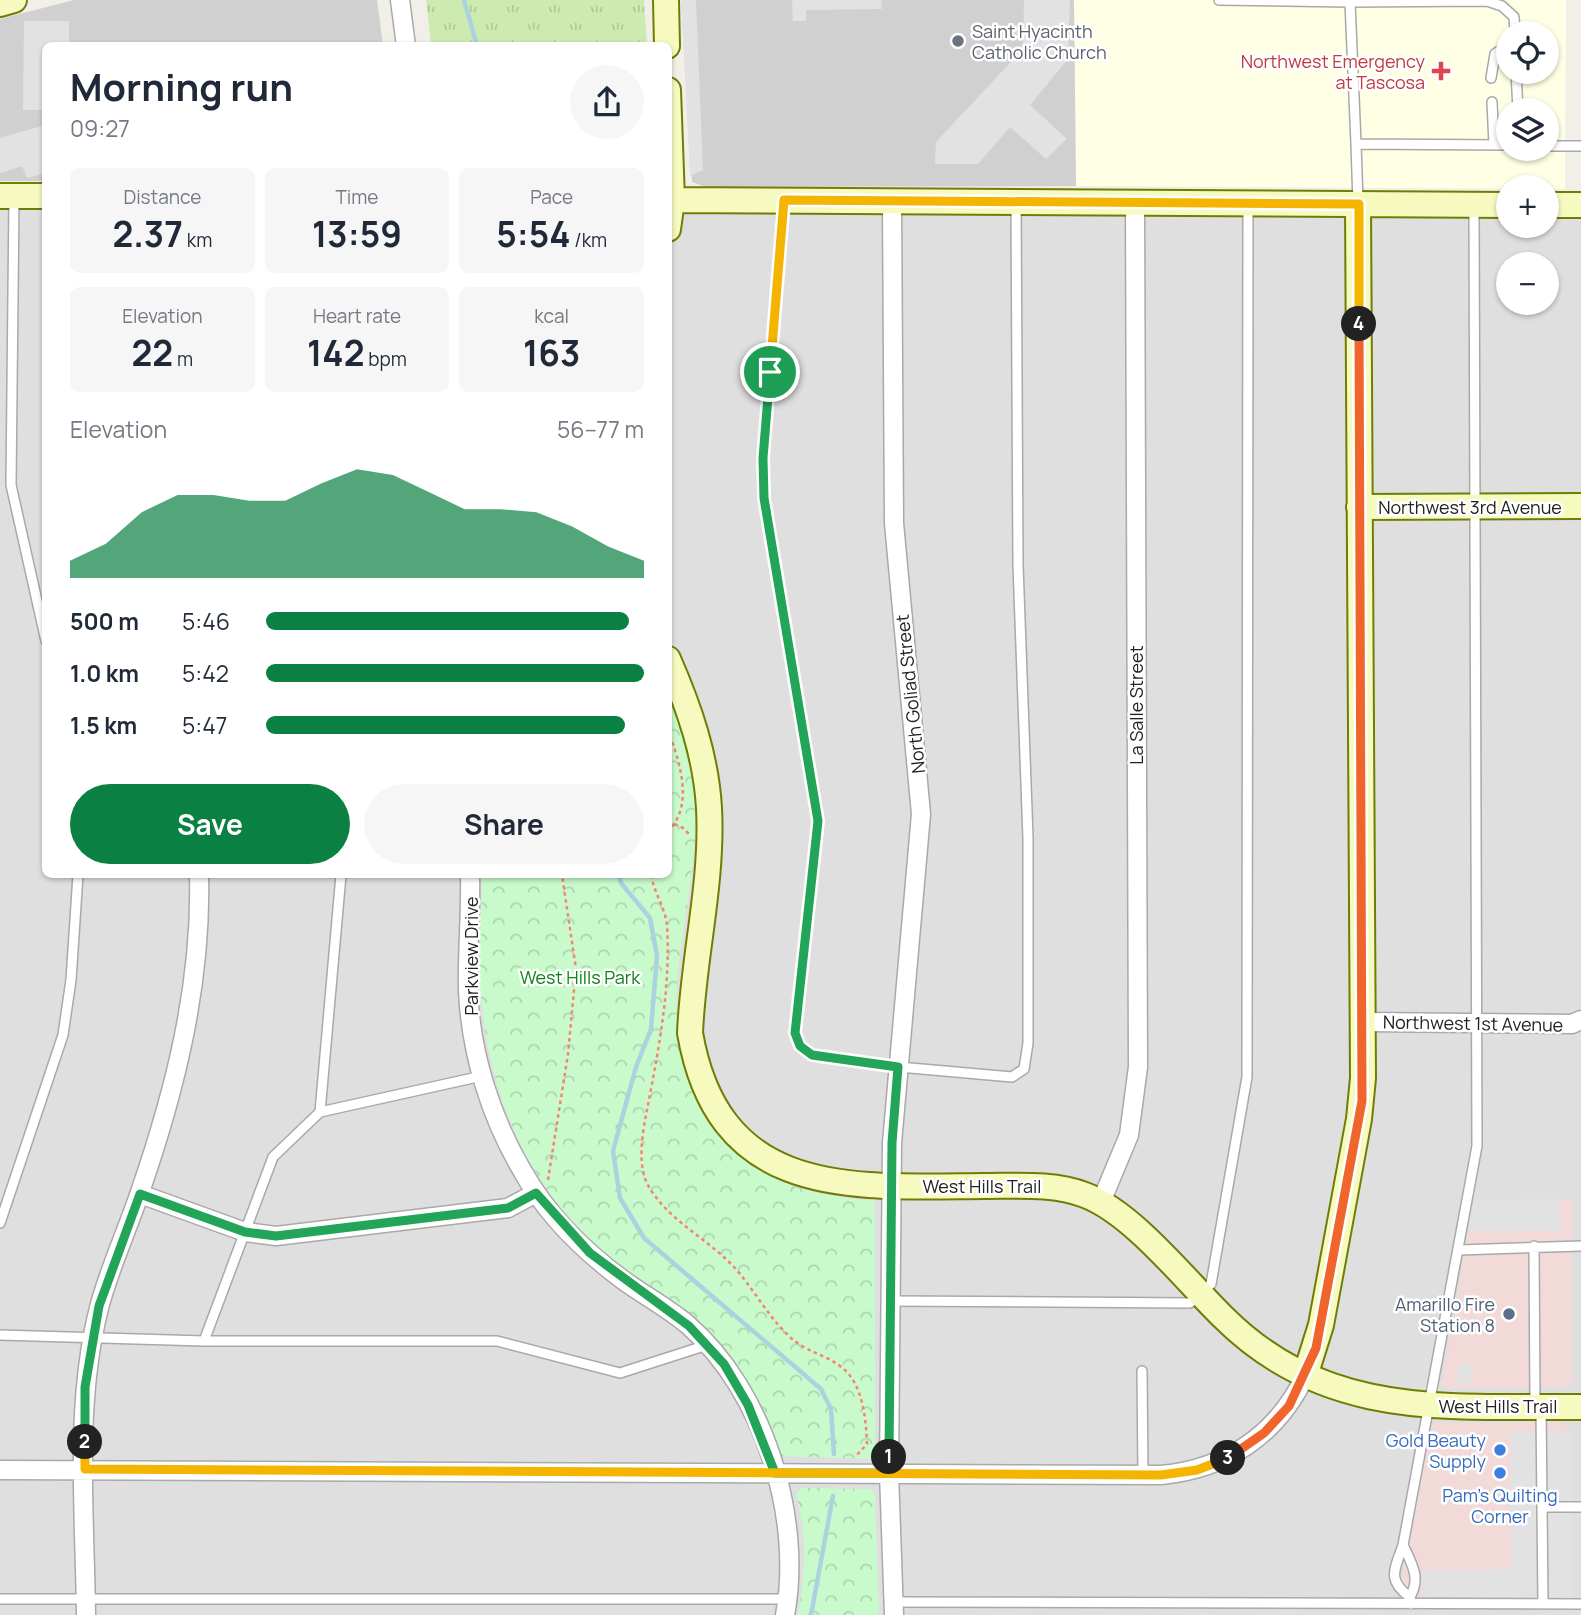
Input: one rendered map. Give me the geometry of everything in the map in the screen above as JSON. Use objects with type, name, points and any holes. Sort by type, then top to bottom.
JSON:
[{"type":"street","points":[[0,4],[14,0]]},
{"type":"street","points":[[400,0],[405,42]]},
{"type":"street","points":[[666,0],[667,42]]},
{"type":"street","points":[[7,196],[42,196]]},
{"type":"street","points":[[672,200],[1496,205]]},
{"type":"street","name":"North Goliad Street","points":[[892,201],[894,523],[921,814],[898,1067],[891,1186],[889,1473],[894,1609]]},
{"type":"street","name":"La Salle Street","points":[[1101,1202],[1129,1135],[1138,1067],[1135,201]]},
{"type":"street","points":[[0,1470],[1143,1475],[1197,1470],[1216,1464],[1249,1445],[1289,1406],[1306,1376],[1321,1325],[1359,1119],[1364,1021],[1359,204]]},
{"type":"street","points":[[1559,205],[1581,205]]},
{"type":"street","name":"Northwest 3rd Avenue","points":[[1359,507],[1581,506]]},
{"type":"street","name":"West Hills Trail","points":[[672,670],[698,739],[709,806],[708,858],[690,1033],[694,1059],[709,1096],[750,1148],[781,1166],[815,1179],[851,1185],[1052,1187],[1101,1202],[1129,1223],[1262,1350],[1306,1376],[1379,1400],[1428,1406],[1581,1407]]},
{"type":"street","points":[[86,1607],[85,1387],[92,1339],[99,1306],[169,1105],[186,1026],[195,958],[199,878]]},
{"type":"street","name":"Parkview Drive","points":[[470,878],[469,1005],[482,1076],[508,1146],[590,1253],[679,1318],[708,1345],[738,1384],[775,1473],[790,1540],[787,1607]]},
{"type":"street","name":"Northwest 1st Avenue","points":[[1364,1021],[1572,1024],[1581,1020]]},
{"type":"street","points":[[140,1194],[245,1232],[276,1236],[495,1210],[522,1203],[542,1189]]},
{"type":"lane","points":[[1219,0],[1487,1],[1502,6],[1514,17],[1514,21]]},
{"type":"lane","points":[[1350,2],[1359,204]]},
{"type":"lane","points":[[1491,78],[1496,53]]},
{"type":"lane","points":[[1356,144],[1494,145],[1492,102]]},
{"type":"lane","points":[[1559,146],[1581,146]]},
{"type":"lane","points":[[7,196],[11,485],[42,623]]},
{"type":"lane","points":[[784,200],[763,458],[764,498],[818,821],[795,1033],[800,1046],[812,1055],[898,1067],[1012,1077],[1024,1069],[1028,1043],[1028,838],[1017,565],[1016,201]]},
{"type":"lane","points":[[891,1301],[1190,1303],[1202,1295],[1211,1284],[1247,1077],[1248,202]]},
{"type":"lane","points":[[1410,1601],[1397,1588],[1393,1577],[1403,1545],[1478,1146],[1474,204]]},
{"type":"lane","points":[[0,1223],[63,1035],[71,980],[78,878]]},
{"type":"lane","points":[[320,1112],[341,878]]},
{"type":"lane","points":[[204,1341],[273,1157],[320,1112],[482,1076]]},
{"type":"lane","points":[[1534,1246],[1544,1604]]},
{"type":"lane","points":[[1459,1250],[1581,1246]]},
{"type":"lane","points":[[0,1335],[204,1341],[497,1341],[620,1373],[708,1345]]},
{"type":"lane","points":[[1143,1371],[1143,1475]]},
{"type":"lane","points":[[1542,1507],[1581,1507]]},
{"type":"lane","points":[[1403,1545],[1415,1569],[1416,1586],[1410,1601]]},
{"type":"lane","points":[[0,1599],[86,1607],[787,1607]]},
{"type":"lane","points":[[894,1609],[1410,1601],[1581,1604]]},
{"type":"path","points":[[672,747],[683,797],[676,823],[672,828]]},
{"type":"path","points":[[672,822],[683,828],[691,842]]},
{"type":"path","points":[[542,1189],[568,1054],[576,970],[562,878]]},
{"type":"path","points":[[651,878],[653,889],[667,922],[667,960],[661,1040],[640,1144],[648,1186],[678,1220],[733,1266],[787,1335],[803,1349],[841,1366],[847,1373],[865,1411],[864,1450],[855,1458]]},
{"type":"path","points":[[864,1450],[870,1454]]},
{"type":"shaded area","points":[[74,0],[377,0],[383,42],[42,42],[42,181],[0,181],[0,19]]},
{"type":"shaded area","points":[[681,0],[1074,0],[1076,186],[705,187],[692,182]]},
{"type":"shaded area","points":[[681,0],[696,0],[703,170],[690,176]]},
{"type":"shaded area","points":[[792,0],[881,0],[882,9],[806,10],[806,21],[793,21]]},
{"type":"shaded area","points":[[1024,0],[1070,0],[1068,59],[1030,105],[1067,139],[1046,159],[1010,127],[978,164],[935,164],[936,142],[1023,49]]},
{"type":"shaded area","points":[[1074,0],[1566,0],[1565,189],[1559,189],[1559,175],[1496,175],[1496,189],[1076,186]]},
{"type":"shaded area","points":[[24,21],[69,21],[69,42],[42,42],[42,110],[23,110]]},
{"type":"shaded area","points":[[42,126],[42,174],[27,178],[22,166],[0,173],[0,138]]},
{"type":"shaded area","points":[[0,193],[42,193],[42,878],[672,878],[672,198],[1496,204],[1496,238],[1559,238],[1559,205],[1581,205],[1581,1615],[0,1615]]},
{"type":"shaded area","points":[[1559,1199],[1560,1231],[1469,1231],[1474,1200]]},
{"type":"shaded area","points":[[1572,1199],[1571,1383],[1565,1387],[1441,1388],[1474,1200]]},
{"type":"shaded area","points":[[1473,1363],[1473,1383],[1458,1384],[1458,1364]]},
{"type":"shaded area","points":[[1433,1422],[1561,1422],[1571,1432],[1573,1598],[1398,1597]]},
{"type":"shaded area","points":[[1510,1432],[1571,1432],[1573,1598],[1421,1597],[1422,1570],[1511,1569]]},
{"type":"green space","points":[[426,0],[644,0],[647,42],[431,42]]},
{"type":"green space","name":"West Hills Park","points":[[672,703],[688,755],[695,818],[694,851],[677,992],[677,1027],[682,1060],[694,1091],[703,1104],[737,1146],[770,1174],[806,1190],[875,1201],[875,1452],[870,1459],[780,1456],[755,1396],[733,1359],[719,1342],[687,1311],[593,1243],[559,1205],[523,1148],[498,1086],[483,1020],[479,959],[482,878],[672,878]]},
{"type":"green space","points":[[801,1488],[870,1489],[875,1494],[879,1615],[798,1615],[804,1555],[796,1495]]},
{"type":"waterway","points":[[464,0],[476,42]]},
{"type":"waterway","points":[[620,878],[650,918],[657,956],[651,1029],[636,1067],[613,1151],[620,1198],[644,1238],[821,1389],[831,1409],[834,1454]]},
{"type":"waterway","points":[[811,1615],[833,1496]]},
{"type":"place","name":"Saint Hyacinth Catholic Church","points":[[958,41]]},
{"type":"place","name":"Northwest Emergency at Tascosa","points":[[1441,71]]},
{"type":"place","name":"Amarillo Fire Station 8","points":[[1509,1314]]},
{"type":"place","name":"Gold Beauty Supply","points":[[1500,1450]]},
{"type":"place","name":"Pam's Quilting Corner","points":[[1500,1473]]},
{"type":"route","points":[[784,200],[1359,204],[1364,1021],[1362,1101],[1316,1348],[1306,1376],[1289,1406],[1264,1433],[1231,1456],[1197,1470],[1161,1475],[999,1475],[85,1469],[85,1387],[90,1349],[99,1306],[140,1194],[245,1232],[276,1236],[508,1208],[522,1203],[536,1193],[590,1253],[625,1282],[689,1326],[724,1364],[748,1405],[775,1473],[786,1473],[876,1473],[889,1473],[892,1143],[898,1067],[812,1055],[800,1046],[795,1033],[818,821],[764,498],[763,458],[770,372],[784,200]]}]
